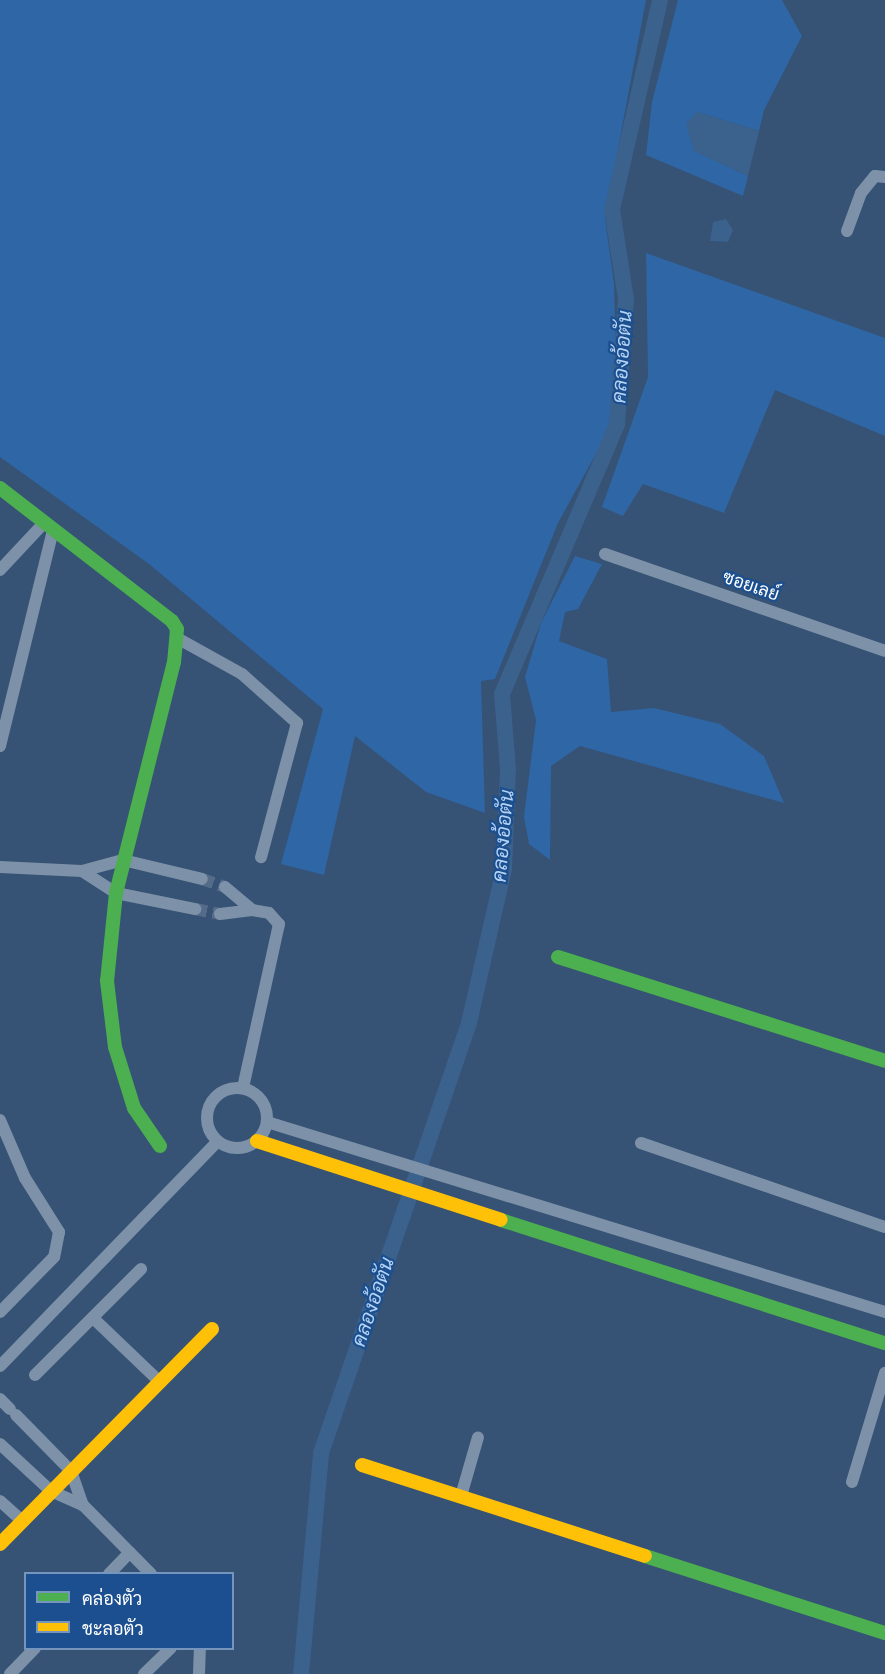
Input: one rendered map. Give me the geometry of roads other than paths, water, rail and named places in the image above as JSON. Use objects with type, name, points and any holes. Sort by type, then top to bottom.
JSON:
[{"type":"street","points":[[847,231],[861,193],[875,176],[885,177]]},
{"type":"street","points":[[0,488],[172,621],[177,638],[116,893],[107,981],[115,1047],[134,1108],[160,1146]]},
{"type":"street","points":[[0,570],[48,527]]},
{"type":"street","points":[[0,746],[48,527]]},
{"type":"street","name":"ซอยเลย์","points":[[605,554],[885,651]]},
{"type":"street","points":[[177,638],[242,674],[297,723],[261,857]]},
{"type":"street","points":[[0,867],[82,872],[123,860],[202,879]]},
{"type":"street","points":[[82,872],[116,893],[195,909]]},
{"type":"street","points":[[225,886],[252,910]]},
{"type":"street","points":[[220,914],[252,910],[269,913],[279,924],[243,1088]]},
{"type":"street","points":[[558,957],[885,1061]]},
{"type":"street","points":[[257,1141],[267,1122],[259,1097],[243,1088],[218,1094],[209,1105],[209,1131],[217,1142],[237,1149],[257,1141],[312,1157],[885,1343]]},
{"type":"street","points":[[267,1122],[885,1312]]},
{"type":"street","points":[[0,1312],[54,1257],[59,1232],[25,1178],[1,1127]]},
{"type":"street","points":[[0,1366],[217,1142]]},
{"type":"street","points":[[641,1143],[885,1227]]},
{"type":"street","points":[[35,1375],[141,1269]]},
{"type":"street","points":[[93,1318],[160,1382]]},
{"type":"street","points":[[0,1544],[212,1329]]},
{"type":"street","points":[[852,1482],[885,1373]]},
{"type":"street","points":[[0,1399],[71,1471],[83,1505]]},
{"type":"street","points":[[461,1496],[478,1437]]},
{"type":"street","points":[[0,1444],[51,1491],[83,1505],[149,1572]]},
{"type":"street","points":[[362,1465],[885,1633]]},
{"type":"street","points":[[0,1501],[22,1521]]},
{"type":"street","points":[[111,1572],[130,1552]]},
{"type":"street","points":[[10,1674],[33,1650]]},
{"type":"street","points":[[144,1674],[169,1650]]},
{"type":"street","points":[[199,1674],[200,1650]]},
{"type":"waterway","name":"คลองอ้อตัน","points":[[301,1674],[321,1453],[469,1023],[504,869],[508,769],[502,694],[617,424],[626,299],[612,210],[660,0]]},
{"type":"tunnel","points":[[202,879],[225,887]]},
{"type":"tunnel","points":[[195,909],[220,914]]}]
